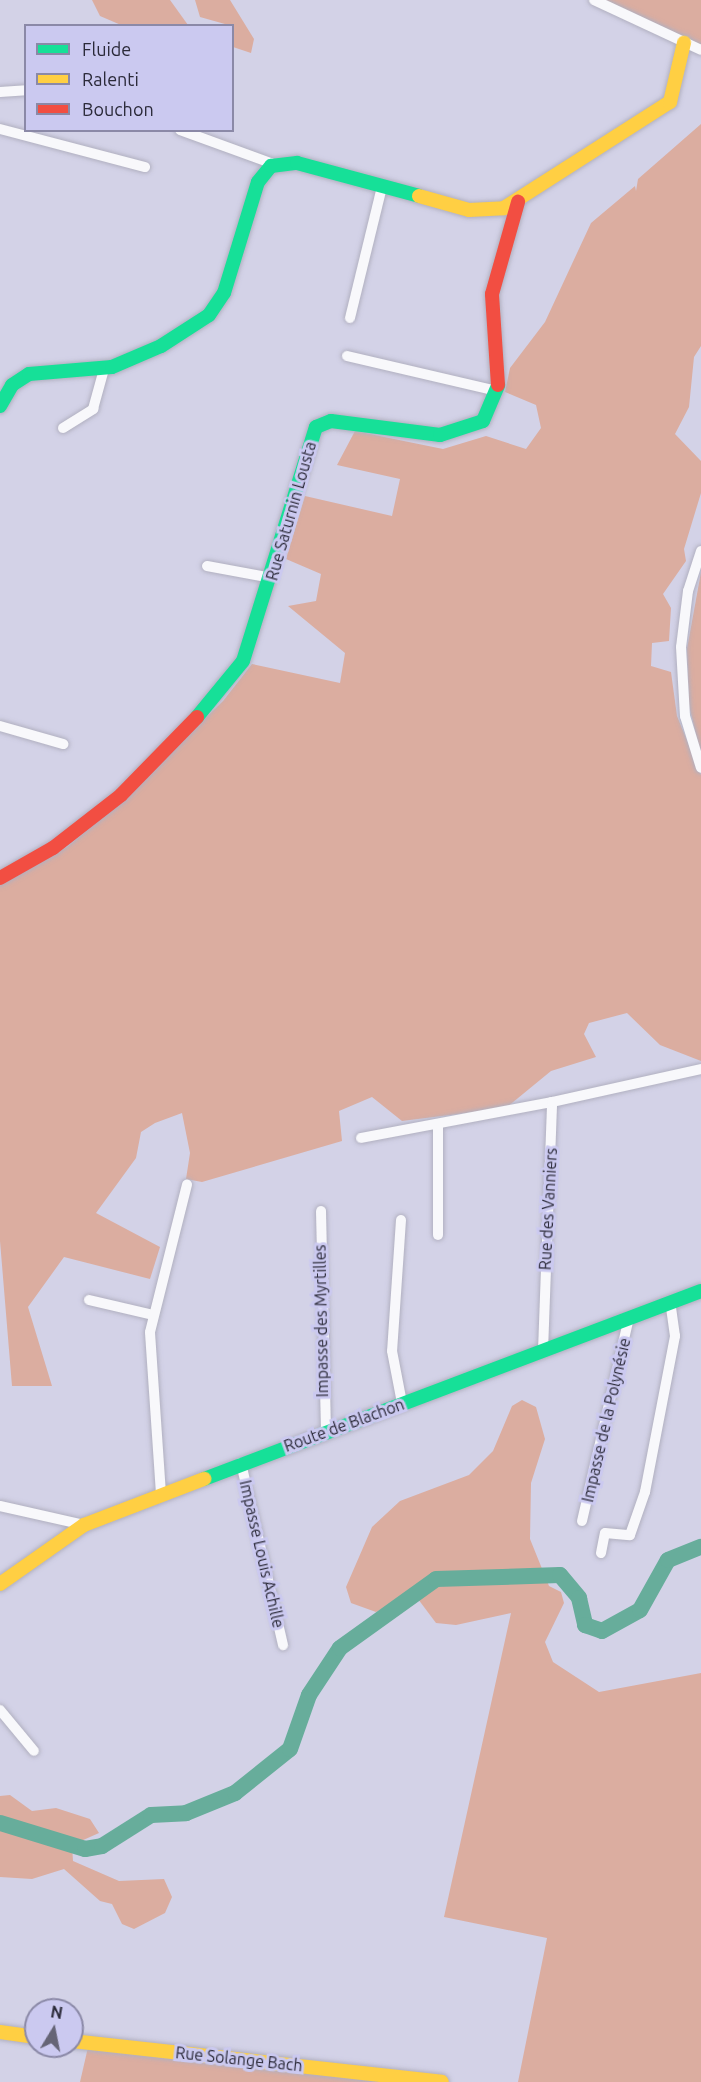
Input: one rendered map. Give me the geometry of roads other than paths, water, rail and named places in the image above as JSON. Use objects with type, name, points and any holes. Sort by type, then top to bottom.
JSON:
[{"type":"street","points":[[594,0],[701,50]]},
{"type":"street","points":[[185,132],[276,165],[297,163],[469,210],[518,202],[670,102],[684,43]]},
{"type":"street","points":[[0,92],[24,90]]},
{"type":"street","points":[[0,129],[145,167]]},
{"type":"street","points":[[0,406],[12,385],[29,374],[104,369],[161,346],[214,309],[258,182],[276,165]]},
{"type":"street","points":[[350,318],[382,187]]},
{"type":"street","name":"Rue Saturnin Lousta","points":[[0,878],[53,848],[121,795],[212,702],[243,661],[272,578],[316,427],[331,421],[421,435],[456,433],[483,421],[497,391],[500,360],[492,294],[518,202]]},
{"type":"street","points":[[347,356],[497,391]]},
{"type":"street","points":[[63,428],[93,409],[104,369]]},
{"type":"street","points":[[701,551],[688,591],[681,668],[685,716],[701,768]]},
{"type":"street","points":[[207,566],[272,578]]},
{"type":"street","points":[[0,726],[63,744]]},
{"type":"street","points":[[361,1138],[552,1102],[701,1069]]},
{"type":"street","name":"Rue des Vanniers","points":[[543,1351],[552,1102]]},
{"type":"street","points":[[438,1125],[438,1235]]},
{"type":"street","points":[[161,1494],[150,1357],[153,1315],[187,1185]]},
{"type":"street","name":"Impasse des Myrtilles","points":[[321,1211],[326,1431]]},
{"type":"street","points":[[401,1220],[392,1351],[402,1403]]},
{"type":"street","name":"Route de Blachon","points":[[0,1584],[84,1525],[241,1463],[701,1291]]},
{"type":"street","points":[[89,1300],[153,1315]]},
{"type":"street","points":[[601,1553],[605,1533],[630,1535],[645,1492],[675,1336],[670,1302]]},
{"type":"street","name":"Impasse de la Polynésie","points":[[582,1521],[629,1318]]},
{"type":"street","name":"Impasse Louis Achille","points":[[241,1463],[283,1645]]},
{"type":"street","points":[[0,1506],[84,1525]]},
{"type":"street","points":[[0,1710],[34,1751]]},
{"type":"street","points":[[0,2032],[24,2035]]},
{"type":"street","name":"Rue Solange Bach","points":[[84,2042],[442,2082]]},
{"type":"waterway","points":[[0,1823],[85,1849],[102,1846],[151,1815],[186,1813],[235,1793],[290,1749],[309,1695],[340,1648],[436,1579],[560,1575],[579,1598],[585,1625],[602,1631],[640,1610],[668,1560],[701,1547]]}]
